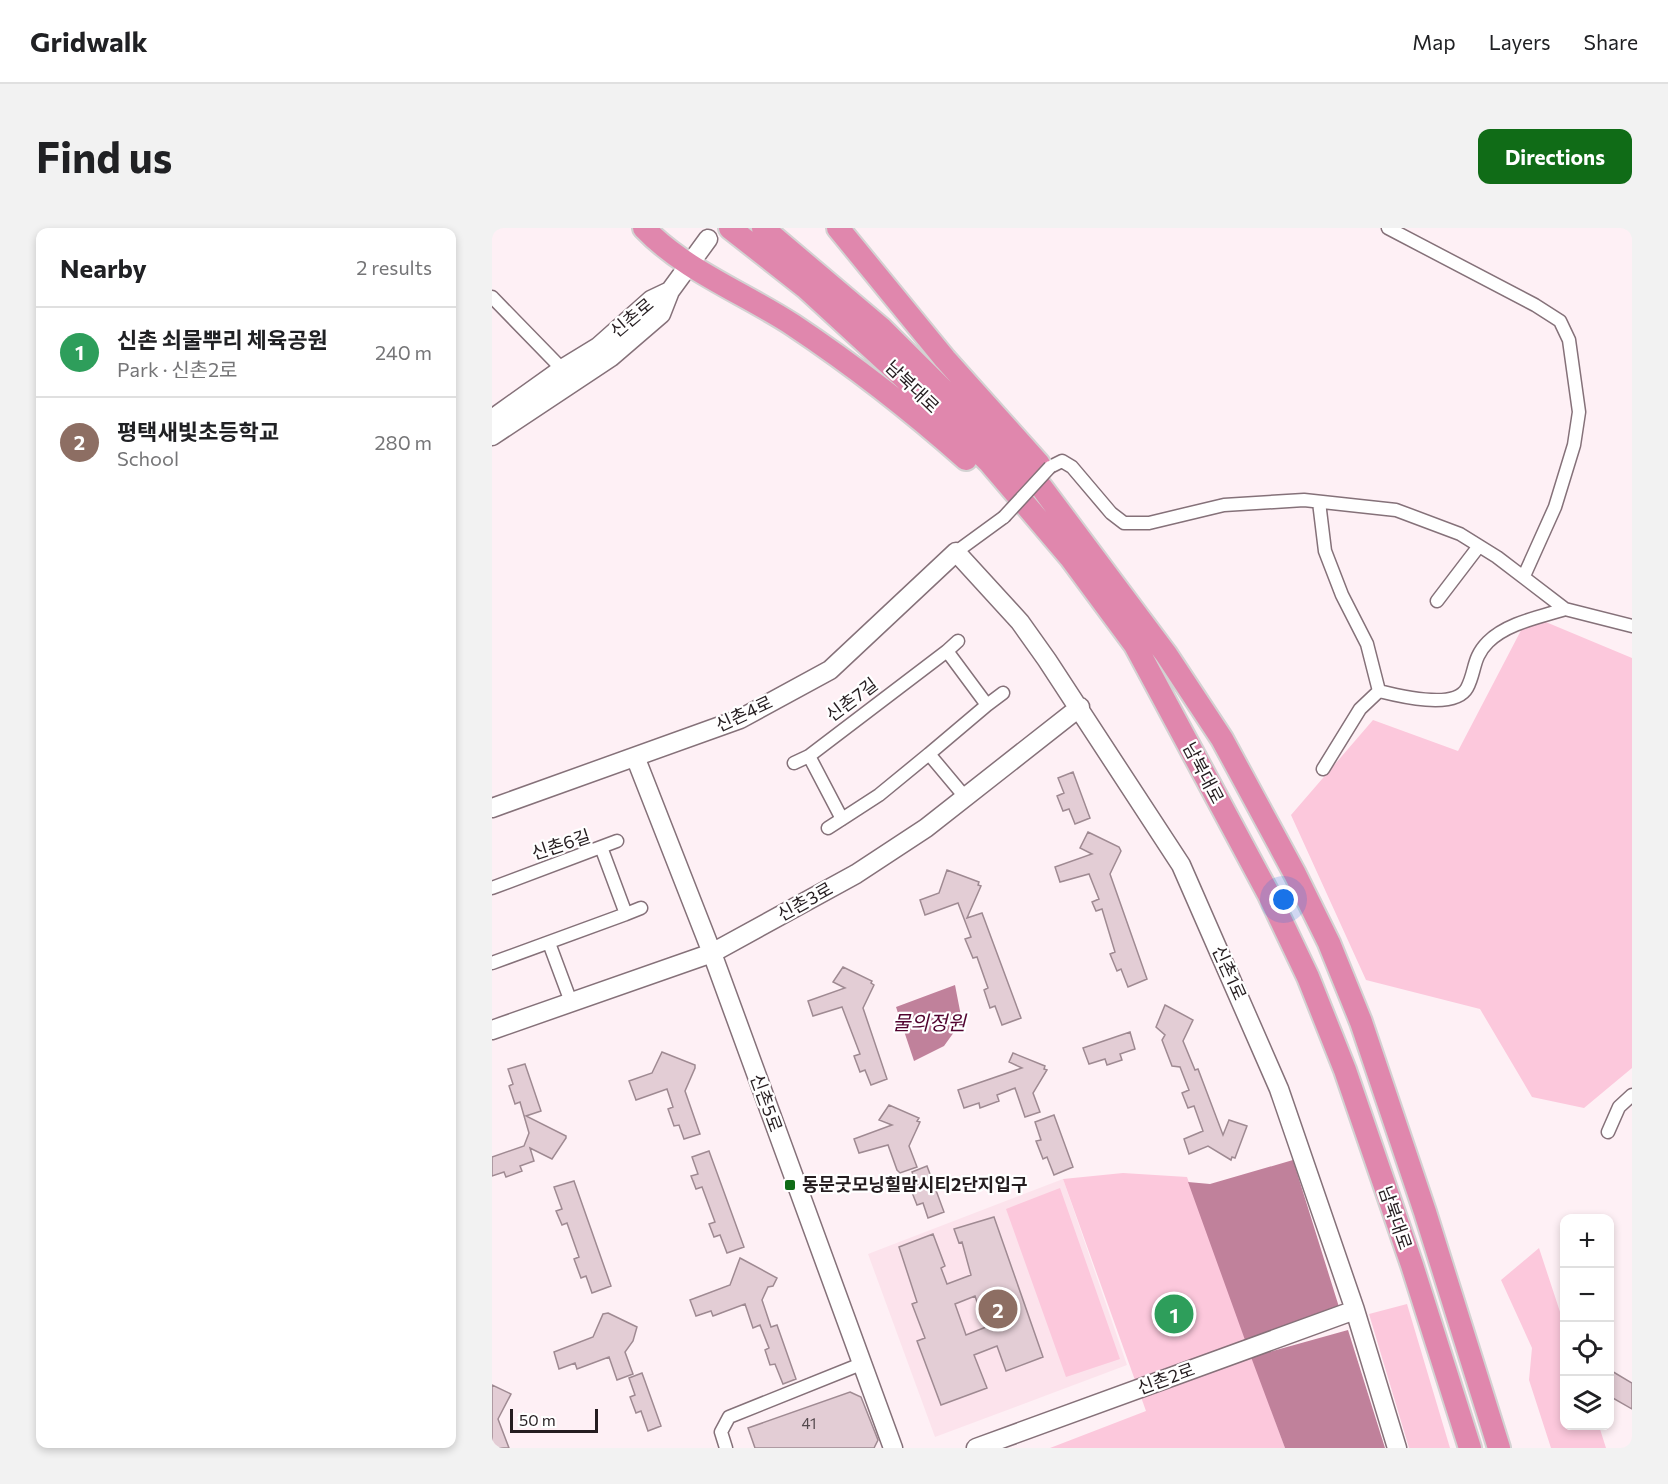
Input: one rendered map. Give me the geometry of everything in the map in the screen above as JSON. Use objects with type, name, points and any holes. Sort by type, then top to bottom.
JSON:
[{"type":"highway","points":[[644,228],[663,248],[792,325],[947,441],[986,477],[1083,588],[1102,600]]},
{"type":"highway","name":"남북대로","points":[[730,228],[805,287],[905,379],[990,463],[1102,600],[1135,645],[1268,893],[1308,977],[1345,1070],[1412,1265],[1470,1448]]},
{"type":"highway","name":"남북대로","points":[[763,228],[882,329],[1042,488],[1167,654],[1222,739],[1295,874],[1329,944],[1361,1022],[1397,1126],[1499,1448]]},
{"type":"highway","points":[[838,228],[945,359],[1073,505],[1103,569]]},
{"type":"street","points":[[1388,228],[1535,305],[1560,321],[1569,340],[1579,412],[1574,445],[1555,507],[1524,576]]},
{"type":"street","points":[[691,263],[708,239]]},
{"type":"street","name":"신촌로","points":[[492,436],[568,375],[651,300],[670,291],[691,263]]},
{"type":"street","points":[[492,297],[568,375]]},
{"type":"street","name":"신촌로","points":[[492,419],[568,375]]},
{"type":"street","points":[[956,552],[1004,517],[1050,467],[1062,461],[1072,467],[1111,513],[1124,523],[1149,523],[1224,505],[1304,500],[1396,510],[1461,534],[1524,576],[1565,609],[1632,626]]},
{"type":"street","points":[[1319,502],[1325,551],[1342,595],[1367,644],[1379,691]]},
{"type":"street","points":[[1437,601],[1479,546]]},
{"type":"street","name":"신촌1로","points":[[956,552],[1020,622],[1080,707],[1181,865],[1280,1089],[1355,1310],[1397,1448]]},
{"type":"street","name":"신촌4로","points":[[492,808],[636,759],[740,720],[830,670],[956,552]]},
{"type":"street","points":[[1379,691],[1425,700],[1452,699],[1461,695],[1467,687],[1473,663],[1488,641],[1507,628],[1565,609]]},
{"type":"street","name":"신촌7길","points":[[794,763],[809,756],[958,641]]},
{"type":"street","points":[[947,651],[987,705]]},
{"type":"street","points":[[1323,769],[1360,709],[1379,691]]},
{"type":"street","points":[[828,828],[879,795],[1003,693]]},
{"type":"street","name":"신촌3로","points":[[492,1030],[712,953],[856,874],[926,828],[1080,707]]},
{"type":"street","points":[[929,754],[965,797]]},
{"type":"street","points":[[809,756],[842,819]]},
{"type":"street","name":"신촌5로","points":[[636,759],[712,953],[893,1448]]},
{"type":"street","points":[[601,847],[617,841]]},
{"type":"street","name":"신촌6길","points":[[492,888],[601,847],[626,914]]},
{"type":"street","points":[[492,963],[641,908]]},
{"type":"street","points":[[549,943],[571,1002]]},
{"type":"street","points":[[1608,1132],[1619,1107],[1632,1095]]},
{"type":"street","name":"신촌2로","points":[[976,1448],[1355,1310]]},
{"type":"street","points":[[726,1448],[721,1432],[729,1417],[861,1364]]},
{"type":"shaded area","points":[[1529,615],[1632,658],[1632,1068],[1584,1108],[1532,1097],[1480,1009],[1366,980],[1291,815],[1373,720],[1458,751]]},
{"type":"shaded area","points":[[1123,1173],[1187,1177],[1285,1448],[1050,1448],[1146,1411],[1063,1179]]},
{"type":"shaded area","points":[[1063,1179],[1127,1365],[935,1437],[868,1254]]},
{"type":"shaded area","points":[[1060,1188],[1120,1359],[1066,1377],[1006,1209]]},
{"type":"shaded area","points":[[1539,1248],[1560,1312],[1560,1430],[1600,1430],[1606,1448],[1551,1448],[1529,1380],[1532,1348],[1501,1280]]},
{"type":"shaded area","points":[[1407,1304],[1450,1448],[1409,1448],[1369,1314]]},
{"type":"water","name":"물의정원","points":[[955,985],[962,1021],[944,1046],[914,1061],[896,1007]]},
{"type":"water","points":[[1293,1160],[1339,1307],[1245,1340],[1188,1182],[1210,1184]]},
{"type":"water","points":[[1348,1330],[1385,1448],[1285,1448],[1251,1357]]},
{"type":"building","points":[[1073,772],[1090,818],[1075,824],[1069,809],[1063,811],[1057,796],[1064,793],[1058,778]]},
{"type":"building","points":[[1088,832],[1119,847],[1121,851],[1110,874],[1147,979],[1128,987],[1121,969],[1117,971],[1110,954],[1115,952],[1102,909],[1096,911],[1092,902],[1099,899],[1089,874],[1060,882],[1055,867],[1092,854],[1080,848]]},
{"type":"building","points":[[947,870],[979,882],[978,885],[981,886],[967,918],[982,913],[1021,1018],[1002,1025],[995,1006],[990,1008],[984,990],[988,988],[977,957],[973,958],[965,939],[971,937],[958,903],[925,915],[920,900],[939,893]]},
{"type":"building","points":[[843,967],[872,981],[874,985],[863,1008],[887,1079],[871,1085],[865,1070],[860,1072],[854,1056],[860,1054],[842,1007],[813,1016],[808,1001],[845,988],[833,982]]},
{"type":"building","points":[[1165,1005],[1193,1020],[1183,1041],[1195,1070],[1198,1069],[1223,1135],[1229,1120],[1247,1126],[1235,1158],[1232,1157],[1231,1160],[1208,1146],[1189,1154],[1184,1139],[1203,1131],[1194,1106],[1188,1108],[1182,1093],[1189,1090],[1180,1067],[1172,1066],[1162,1040],[1165,1035],[1156,1027]]},
{"type":"building","points":[[1130,1032],[1135,1049],[1120,1054],[1122,1060],[1107,1065],[1105,1059],[1089,1064],[1083,1048]]},
{"type":"building","points":[[662,1052],[695,1065],[685,1091],[700,1134],[684,1139],[679,1125],[674,1126],[668,1109],[673,1107],[667,1089],[636,1100],[629,1081],[652,1073]]},
{"type":"building","points":[[1013,1053],[1045,1066],[1044,1069],[1047,1070],[1033,1093],[1040,1112],[1025,1117],[1015,1088],[997,1095],[999,1101],[980,1108],[979,1103],[964,1108],[958,1090],[1022,1068],[1009,1062]]},
{"type":"building","points":[[525,1064],[541,1111],[526,1116],[566,1138],[552,1159],[530,1148],[534,1161],[520,1166],[522,1171],[506,1177],[504,1172],[492,1176],[492,1157],[524,1146],[529,1133],[520,1102],[515,1104],[509,1086],[513,1084],[508,1069]]},
{"type":"building","points":[[889,1105],[919,1118],[917,1121],[920,1122],[909,1146],[917,1167],[900,1173],[888,1145],[859,1153],[854,1139],[892,1125],[879,1120]]},
{"type":"building","points":[[1054,1115],[1073,1167],[1054,1175],[1047,1157],[1043,1159],[1036,1141],[1041,1140],[1035,1122]]},
{"type":"building","points":[[709,1151],[744,1247],[727,1253],[720,1235],[714,1237],[709,1224],[715,1222],[702,1187],[696,1189],[691,1176],[698,1174],[692,1157]]},
{"type":"building","points":[[927,1166],[944,1212],[928,1218],[923,1203],[917,1205],[911,1190],[918,1187],[912,1172]]},
{"type":"building","points":[[574,1181],[611,1286],[592,1293],[586,1276],[581,1278],[574,1259],[579,1257],[567,1223],[562,1225],[556,1211],[562,1209],[554,1187]]},
{"type":"building","points":[[994,1217],[1043,1357],[1006,1371],[997,1346],[974,1355],[987,1388],[941,1405],[917,1341],[925,1338],[912,1304],[917,1302],[899,1247],[933,1234],[945,1266],[941,1268],[947,1284],[971,1275],[962,1242],[959,1243],[954,1229]],"holes":[[[975,1296],[986,1327],[966,1335],[955,1304]]]},
{"type":"building","points":[[740,1258],[777,1278],[773,1286],[768,1287],[762,1300],[771,1327],[777,1325],[796,1379],[783,1384],[775,1364],[770,1365],[765,1350],[769,1348],[760,1325],[753,1328],[745,1304],[713,1316],[711,1311],[696,1316],[690,1300],[730,1285]]},
{"type":"building","points":[[608,1313],[637,1327],[633,1341],[625,1352],[633,1374],[617,1380],[609,1357],[577,1369],[575,1363],[559,1369],[554,1352],[593,1337],[603,1314]]},
{"type":"building","points":[[1614,1372],[1632,1383],[1632,1409],[1614,1399]]},
{"type":"building","points":[[642,1373],[661,1426],[648,1431],[641,1411],[636,1413],[630,1397],[635,1395],[629,1378]]},
{"type":"building","points":[[492,1385],[511,1394],[498,1419],[509,1448],[492,1448]]},
{"type":"building","points":[[850,1392],[861,1397],[878,1440],[874,1448],[755,1448],[748,1428]]},
{"type":"place","name":"동문굿모닝힐맘시티2단지입구","points":[[790,1185]]},
{"type":"place","name":"평택새빛초등학교","points":[[998,1309]]},
{"type":"place","name":"신촌 쇠물뿌리 체육공원","points":[[1174,1314]]}]
